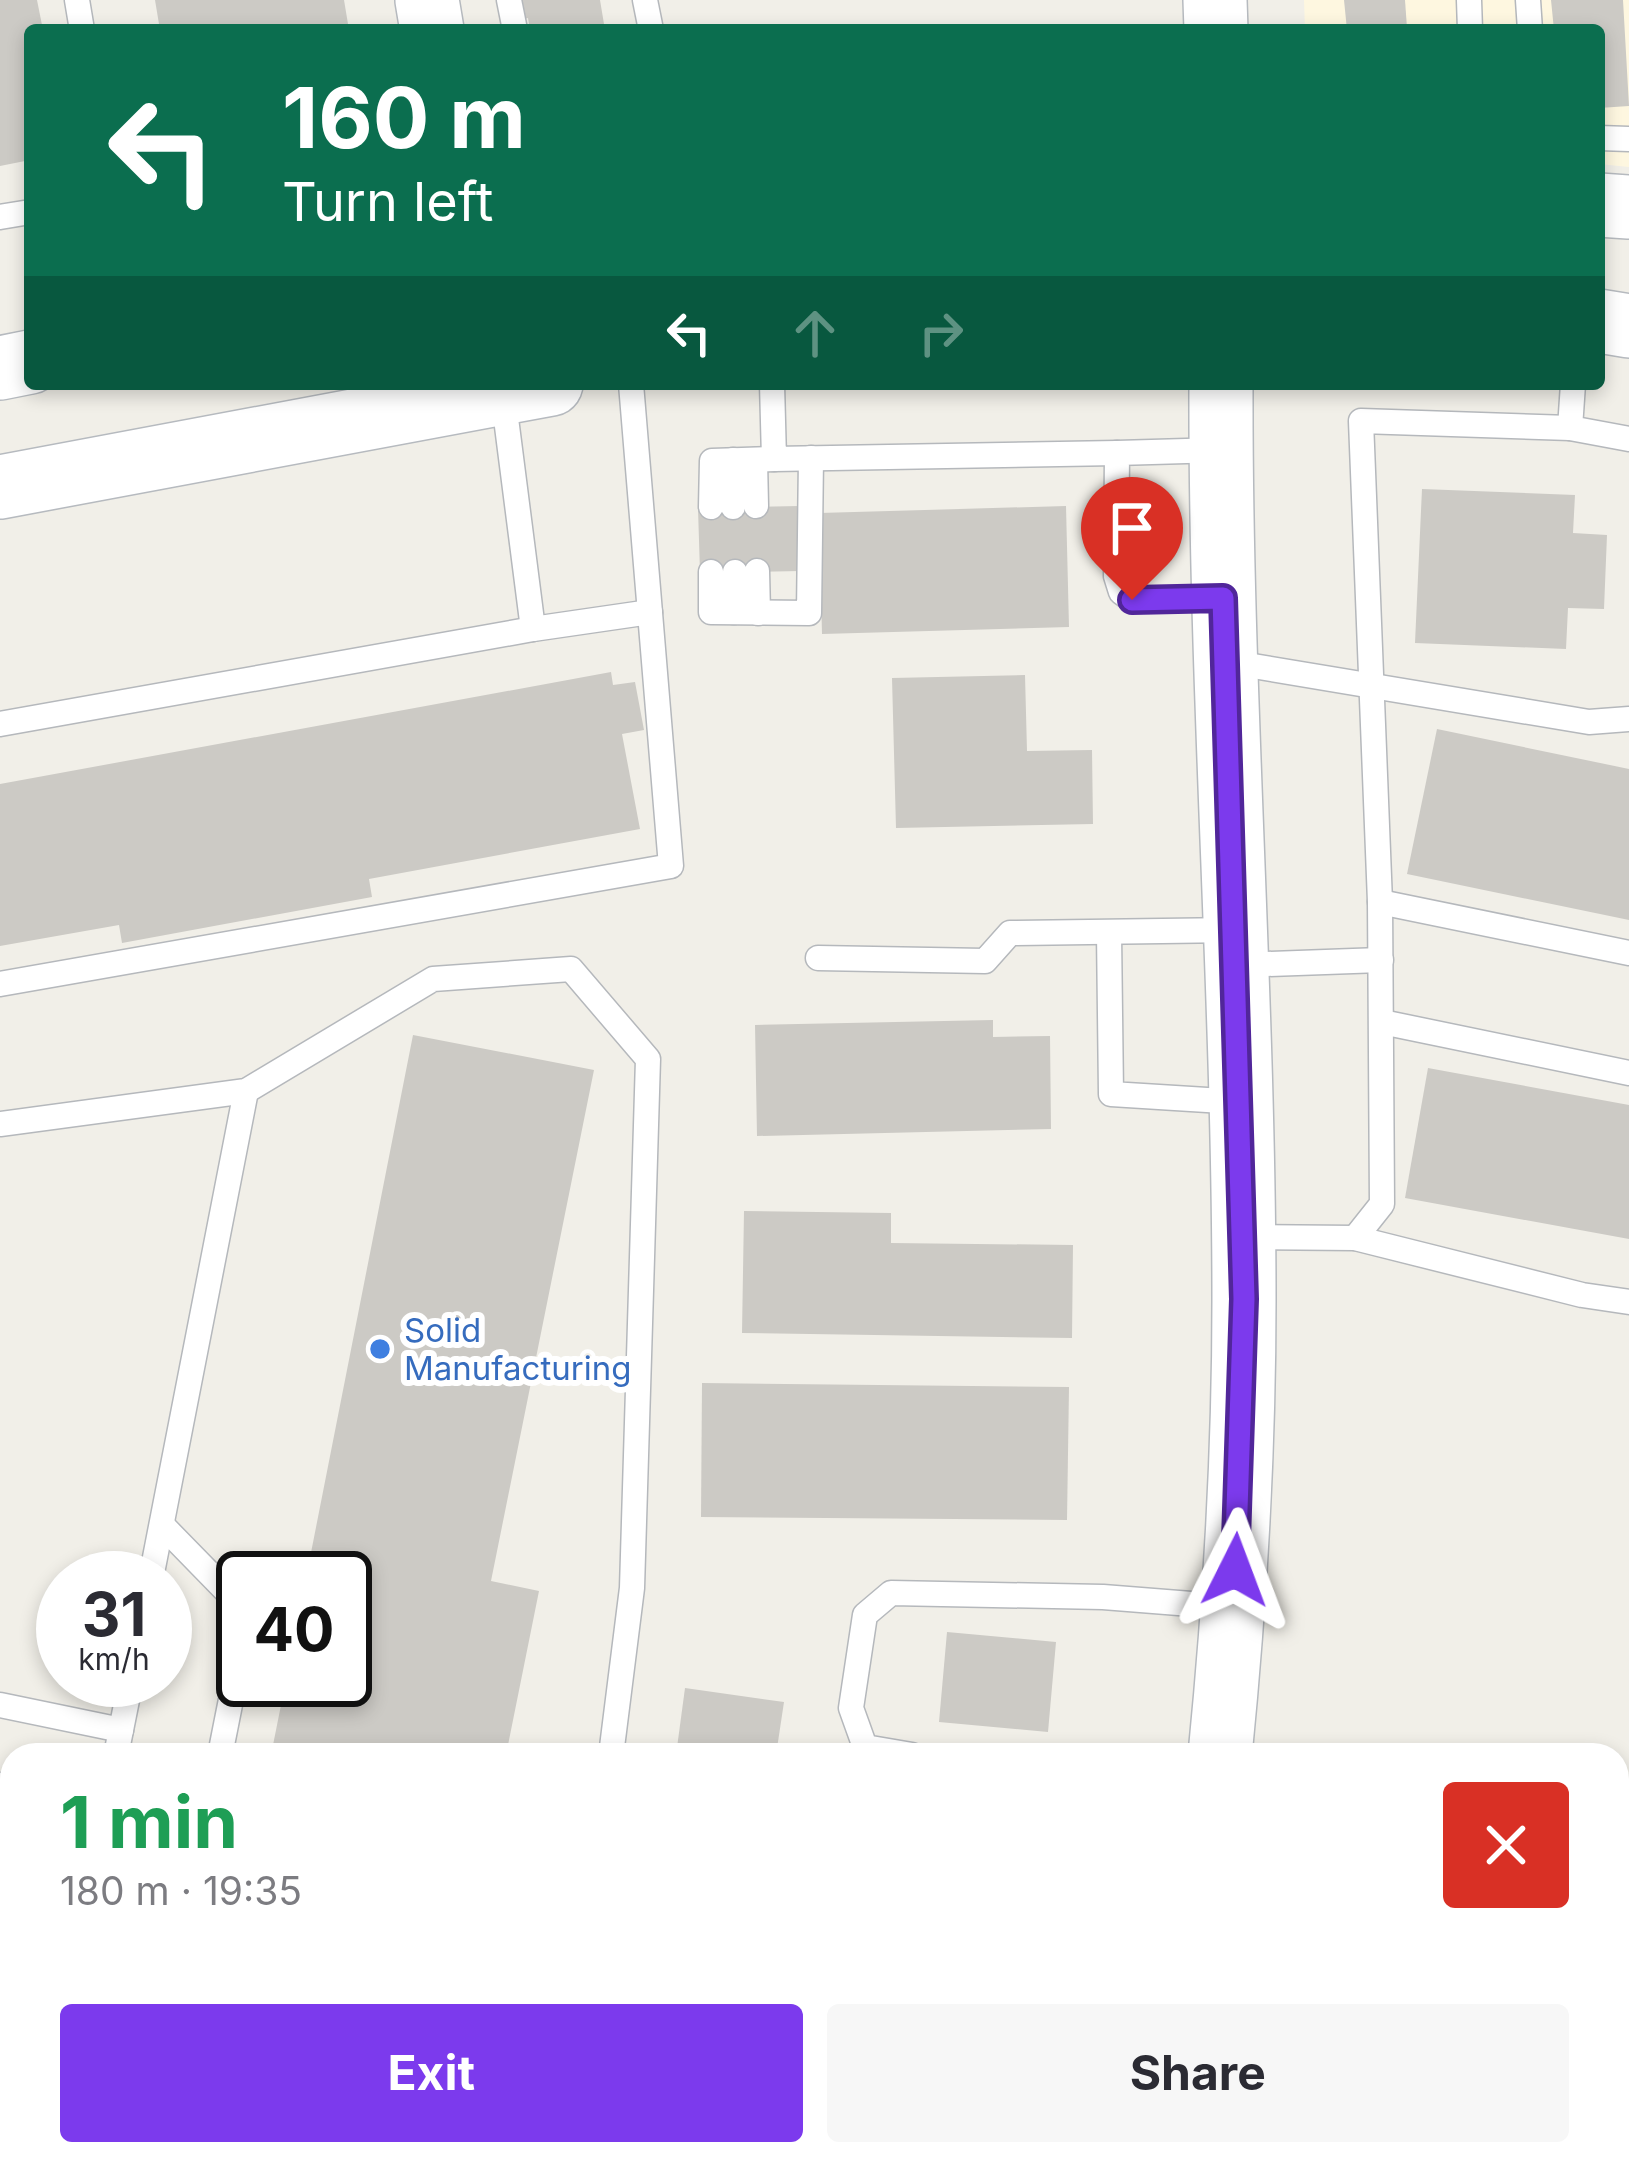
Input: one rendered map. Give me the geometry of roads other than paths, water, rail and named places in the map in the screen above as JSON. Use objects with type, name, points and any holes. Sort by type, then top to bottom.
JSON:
[{"type":"street","points":[[0,487],[502,390]]},
{"type":"street","points":[[1221,390],[1242,1237],[1242,1458],[1221,1743]]},
{"type":"lane","points":[[518,390],[533,629]]},
{"type":"lane","points":[[0,984],[670,866],[632,390]]},
{"type":"lane","points":[[743,460],[733,507],[743,460],[770,390]]},
{"type":"lane","points":[[1570,428],[1573,390]]},
{"type":"lane","points":[[1355,1238],[1382,1204],[1381,960],[1361,422],[1570,428],[1629,439]]},
{"type":"lane","points":[[743,460],[1221,450]]},
{"type":"lane","points":[[1117,452],[1116,577],[1120,592],[1132,600],[1223,598]]},
{"type":"lane","points":[[746,612],[734,572],[711,612],[809,614],[811,458]]},
{"type":"lane","points":[[0,724],[650,612]]},
{"type":"lane","points":[[1225,662],[1589,722],[1629,719]]},
{"type":"lane","points":[[1379,902],[1629,953]]},
{"type":"lane","points":[[818,958],[986,962],[1010,933],[1108,933],[1381,960]]},
{"type":"lane","points":[[1108,933],[1111,1094],[1240,1102]]},
{"type":"lane","points":[[0,1124],[246,1091],[433,979],[572,969],[648,1059],[632,1588],[612,1743]]},
{"type":"lane","points":[[1382,1022],[1629,1073]]},
{"type":"lane","points":[[157,1551],[246,1091]]},
{"type":"lane","points":[[1242,1237],[1355,1238],[1582,1295],[1629,1302]]},
{"type":"lane","points":[[162,1525],[216,1580]]},
{"type":"lane","points":[[864,1743],[851,1708],[865,1615],[890,1593],[1103,1597],[1234,1607]]},
{"type":"lane","points":[[0,1705],[118,1742],[125,1707]]},
{"type":"lane","points":[[222,1743],[230,1707]]},
{"type":"place","name":"Solid Manufacturing","points":[[380,1349]]}]
